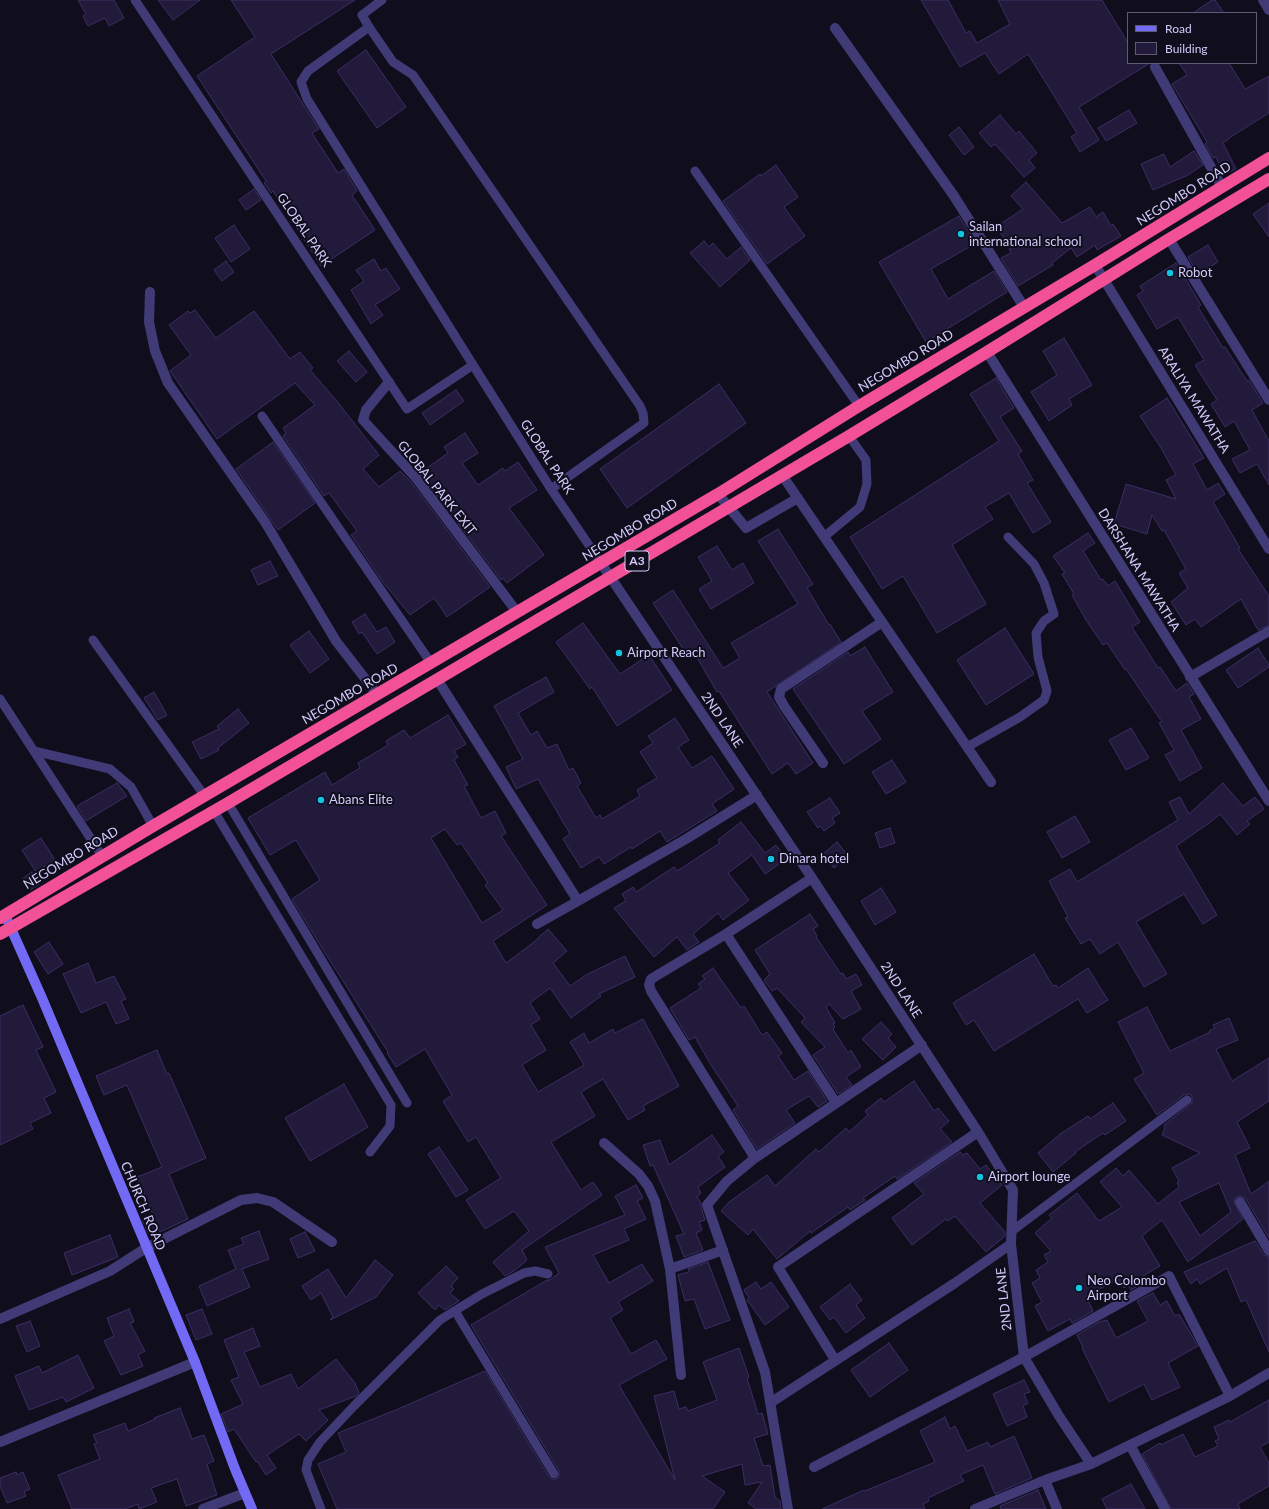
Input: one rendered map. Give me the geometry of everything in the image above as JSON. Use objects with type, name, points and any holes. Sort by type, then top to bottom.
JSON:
[{"type":"highway","name":"NEGOMBO ROAD","points":[[2,916],[204,795],[718,494],[859,406],[1095,265],[1269,158]]},
{"type":"highway","name":"A3","points":[[0,934],[228,803],[849,436],[1269,179]]},
{"type":"street","points":[[1263,0],[1269,10]]},
{"type":"street","points":[[835,28],[954,196],[1024,307]]},
{"type":"street","points":[[1155,67],[1222,187]]},
{"type":"street","points":[[1169,239],[1269,400]]},
{"type":"street","name":"ARALIYA MAWATHA","points":[[1095,265],[1269,548]]},
{"type":"street","points":[[150,292],[149,322],[155,351],[168,383],[265,522],[336,641],[377,694]]},
{"type":"street","name":"DARSHANA MAWATHA","points":[[987,352],[1269,802]]},
{"type":"street","name":"GLOBAL PARK EXIT","points":[[389,382],[366,410],[363,420],[416,478],[517,612]]},
{"type":"street","points":[[782,475],[991,782]]},
{"type":"street","points":[[718,494],[746,528],[798,498]]},
{"type":"street","name":"2ND LANE","points":[[601,562],[922,1044],[1013,1190],[1011,1244],[1024,1357],[1059,1416],[1091,1464]]},
{"type":"street","points":[[822,763],[779,697],[781,689],[882,622]]},
{"type":"street","points":[[1190,677],[1269,631]]},
{"type":"street","points":[[437,679],[578,901]]},
{"type":"street","points":[[537,924],[686,839],[757,795]]},
{"type":"street","points":[[755,1158],[651,991],[649,985],[650,979],[726,934],[812,878]]},
{"type":"street","name":"CHURCH ROAD","points":[[2,916],[11,928],[42,998],[195,1362],[252,1509]]},
{"type":"street","points":[[726,934],[836,1103]]},
{"type":"street","points":[[788,1509],[765,1372],[707,1205],[727,1181],[755,1158],[922,1044]]},
{"type":"street","points":[[835,1360],[778,1267],[978,1132]]},
{"type":"street","points":[[604,1143],[639,1174],[648,1186],[655,1201],[670,1269],[681,1375]]},
{"type":"street","points":[[0,1319],[110,1271],[146,1248],[240,1200],[257,1198],[273,1202],[332,1242]]},
{"type":"street","points":[[1240,1202],[1269,1251]]},
{"type":"street","points":[[770,1403],[955,1283],[1011,1244]]},
{"type":"street","points":[[670,1269],[723,1250]]},
{"type":"street","points":[[814,1467],[1024,1357],[1169,1276],[1230,1396]]},
{"type":"street","points":[[0,1442],[195,1362]]},
{"type":"street","points":[[976,1509],[1045,1480],[1091,1464],[1230,1396],[1269,1372]]},
{"type":"street","points":[[1130,1445],[1165,1509]]},
{"type":"street","points":[[1045,1480],[1057,1509]]},
{"type":"street","points":[[203,1509],[245,1493]]},
{"type":"lane","name":"GLOBAL PARK","points":[[135,0],[407,409],[472,365]]},
{"type":"lane","points":[[382,0],[362,15],[369,27],[393,62],[412,75],[635,399],[643,413],[644,422],[551,489]]},
{"type":"lane","name":"GLOBAL PARK","points":[[369,27],[308,71],[301,82],[307,99],[472,365],[551,489],[601,562]]},
{"type":"lane","points":[[695,170],[859,406]]},
{"type":"lane","points":[[262,416],[431,662]]},
{"type":"lane","points":[[824,536],[860,507],[867,484],[866,460],[849,436]]},
{"type":"lane","points":[[967,747],[1020,717],[1044,700],[1047,691],[1038,658],[1036,633],[1044,621],[1054,614],[1044,583],[1034,564],[1008,537]]},
{"type":"lane","points":[[92,640],[204,795]]},
{"type":"lane","points":[[0,699],[102,856]]},
{"type":"lane","points":[[34,751],[110,769],[131,787],[153,826]]},
{"type":"lane","points":[[228,803],[407,1103]]},
{"type":"lane","points":[[214,811],[391,1105],[390,1126],[370,1152]]},
{"type":"lane","points":[[1012,1231],[1187,1100]]},
{"type":"lane","points":[[321,1509],[306,1470],[308,1460],[320,1442],[354,1406],[440,1320],[482,1294],[524,1273],[535,1271],[548,1274]]},
{"type":"lane","points":[[455,1311],[554,1474]]},
{"type":"building","points":[[78,0],[114,0],[124,18],[109,26],[105,18],[88,26],[83,16],[86,14]]},
{"type":"building","points":[[158,0],[200,0],[173,20]]},
{"type":"building","points":[[231,0],[355,0],[271,54],[319,129],[312,133],[338,173],[344,169],[357,191],[352,195],[375,230],[321,266],[273,191],[271,193],[264,183],[266,181],[197,76],[255,37]]},
{"type":"building","points":[[921,0],[948,0],[966,33],[970,31],[977,43],[1010,24],[998,0],[1102,0],[1127,41],[1127,64],[1148,64],[1079,107],[1099,140],[1080,152],[1071,137],[1077,133],[1028,54],[999,74],[985,53],[960,67]]},
{"type":"building","points":[[1212,0],[1215,0],[1223,12],[1194,12]]},
{"type":"building","points":[[366,50],[406,107],[377,128],[337,71]]},
{"type":"building","points":[[1180,64],[1230,64],[1245,89],[1269,76],[1269,113],[1223,143],[1236,169],[1224,175],[1216,157],[1213,158],[1205,144],[1207,142],[1172,84],[1187,75]]},
{"type":"building","points":[[1129,110],[1137,123],[1106,141],[1098,128]]},
{"type":"building","points":[[1000,115],[1016,134],[1019,131],[1037,153],[1029,160],[1035,168],[1024,177],[995,144],[991,147],[979,133]]},
{"type":"building","points":[[959,127],[974,147],[964,155],[949,135]]},
{"type":"building","points":[[1194,151],[1203,165],[1188,175],[1153,190],[1141,164],[1164,154],[1170,167]]},
{"type":"building","points":[[776,165],[798,197],[784,207],[805,236],[767,264],[723,201],[760,174],[761,176]]},
{"type":"building","points":[[1026,182],[1062,223],[1090,207],[1096,217],[1103,212],[1111,226],[1113,224],[1121,236],[1097,250],[1095,245],[1077,257],[1071,248],[1052,263],[1053,265],[1018,286],[1001,258],[1011,253],[1009,249],[1011,248],[996,227],[1023,209],[1011,196]]},
{"type":"building","points":[[254,189],[261,200],[246,210],[239,200]]},
{"type":"building","points":[[1269,203],[1269,237],[1253,214]]},
{"type":"building","points":[[959,216],[976,243],[931,269],[948,299],[994,271],[1007,292],[926,342],[879,262]]},
{"type":"building","points":[[234,225],[250,249],[231,262],[215,238]]},
{"type":"building","points":[[704,241],[709,247],[713,243],[727,259],[741,247],[750,260],[720,287],[690,253]]},
{"type":"building","points":[[1208,245],[1218,262],[1198,274],[1188,257]]},
{"type":"building","points":[[374,259],[381,271],[386,268],[400,289],[375,305],[383,315],[371,324],[351,290],[364,281],[356,270]]},
{"type":"building","points":[[226,261],[234,272],[222,281],[214,270]]},
{"type":"building","points":[[1176,263],[1201,305],[1198,307],[1223,348],[1225,347],[1247,381],[1249,380],[1263,403],[1252,410],[1269,441],[1269,485],[1257,464],[1240,473],[1232,459],[1250,450],[1234,421],[1225,427],[1211,404],[1217,400],[1195,365],[1204,360],[1178,317],[1157,329],[1137,295],[1143,291],[1140,286]]},
{"type":"building","points":[[195,310],[216,338],[254,311],[290,359],[300,352],[313,368],[310,370],[336,400],[379,455],[363,469],[379,487],[400,471],[411,482],[490,587],[447,617],[434,598],[410,615],[382,581],[351,535],[357,531],[329,493],[324,496],[283,436],[286,433],[283,428],[315,405],[295,383],[217,439],[170,371],[191,355],[169,325],[188,311],[190,313]]},
{"type":"building","points":[[1064,338],[1092,385],[1069,399],[1072,405],[1049,421],[1031,392],[1057,375],[1043,351]]},
{"type":"building","points":[[349,351],[367,372],[356,382],[337,361]]},
{"type":"building","points":[[996,378],[1014,408],[1000,417],[1022,451],[1018,454],[1033,480],[1027,483],[1051,522],[1033,533],[1009,493],[985,507],[993,519],[952,545],[986,604],[937,633],[903,576],[882,589],[850,537],[999,441],[970,394]]},
{"type":"building","points":[[719,384],[746,423],[627,508],[600,469]]},
{"type":"building","points":[[456,390],[464,401],[430,425],[422,413]]},
{"type":"building","points":[[1167,398],[1204,458],[1193,464],[1207,490],[1218,483],[1225,494],[1213,502],[1240,548],[1238,549],[1269,596],[1269,625],[1258,630],[1241,599],[1201,627],[1195,619],[1186,625],[1171,602],[1188,588],[1179,573],[1186,569],[1164,530],[1162,531],[1152,515],[1147,534],[1114,524],[1126,484],[1176,499],[1166,480],[1176,475],[1161,448],[1140,416]]},
{"type":"building","points":[[465,433],[478,453],[462,463],[478,485],[503,468],[505,471],[518,462],[537,490],[509,508],[544,555],[507,583],[503,578],[501,580],[420,473],[448,453],[444,447]]},
{"type":"building","points":[[273,442],[315,503],[278,530],[236,469]]},
{"type":"building","points":[[778,529],[813,584],[807,588],[841,642],[767,692],[813,763],[796,774],[788,763],[772,774],[719,691],[717,692],[695,654],[689,658],[653,603],[673,590],[723,668],[740,658],[731,643],[798,604],[758,541]]},
{"type":"building","points":[[1088,533],[1095,543],[1083,551],[1101,580],[1103,579],[1108,586],[1115,581],[1140,622],[1132,627],[1158,668],[1160,667],[1176,691],[1187,683],[1194,694],[1189,697],[1201,719],[1181,730],[1202,768],[1180,781],[1165,755],[1174,750],[1159,723],[1162,722],[1107,643],[1103,645],[1086,620],[1072,595],[1074,594],[1062,574],[1065,573],[1053,556]]},
{"type":"building","points":[[717,546],[732,570],[743,563],[754,583],[711,609],[699,589],[712,581],[698,557]]},
{"type":"building","points":[[270,561],[278,576],[258,585],[251,570]]},
{"type":"building","points":[[365,614],[377,632],[386,627],[395,642],[377,654],[362,632],[359,634],[352,622]]},
{"type":"building","points":[[583,623],[620,674],[649,655],[672,690],[617,726],[592,687],[590,689],[556,642]]},
{"type":"building","points":[[1005,628],[1034,674],[986,705],[957,660]]},
{"type":"building","points":[[309,631],[329,659],[310,673],[290,645]]},
{"type":"building","points":[[865,647],[893,692],[862,711],[881,739],[844,764],[793,689],[848,652],[850,656]]},
{"type":"building","points":[[1258,648],[1269,667],[1238,688],[1226,670]]},
{"type":"building","points":[[546,677],[554,692],[518,713],[531,735],[537,731],[547,748],[557,744],[569,770],[573,768],[581,783],[577,786],[596,818],[600,815],[602,819],[640,796],[637,790],[657,778],[640,752],[653,743],[648,736],[675,718],[689,740],[678,747],[692,768],[712,756],[734,789],[712,804],[717,811],[667,842],[660,831],[632,849],[631,847],[604,864],[599,857],[581,868],[563,839],[570,834],[538,779],[516,789],[506,767],[523,759],[494,706]]},
{"type":"building","points":[[154,692],[167,715],[158,720],[144,698]]},
{"type":"building","points":[[238,709],[249,723],[218,748],[219,750],[201,759],[192,742],[219,729],[217,726]]},
{"type":"building","points":[[448,715],[466,744],[454,751],[458,757],[454,760],[468,785],[464,786],[481,818],[495,811],[506,833],[501,836],[547,905],[493,941],[506,963],[538,939],[548,929],[567,951],[553,963],[570,986],[586,975],[625,956],[635,977],[599,994],[601,996],[571,1018],[550,988],[530,1003],[540,1019],[531,1025],[546,1050],[522,1065],[538,1092],[584,1065],[570,1042],[584,1033],[589,1043],[613,1029],[615,1033],[643,1019],[679,1086],[643,1106],[645,1110],[628,1120],[603,1079],[581,1092],[595,1116],[551,1142],[581,1190],[593,1182],[602,1195],[522,1250],[527,1260],[514,1271],[505,1276],[493,1262],[529,1231],[514,1211],[485,1229],[466,1200],[501,1178],[476,1137],[468,1142],[443,1101],[452,1095],[425,1049],[396,1067],[292,899],[320,880],[296,840],[270,855],[248,818],[325,772],[332,785],[360,768],[358,763],[388,745],[386,741],[404,730],[410,738]],"holes":[[[445,829],[457,845],[461,843],[488,883],[485,885],[503,910],[482,923],[431,838]]]},
{"type":"building","points":[[1131,728],[1149,758],[1126,770],[1109,740]]},
{"type":"building","points":[[892,760],[906,782],[886,794],[872,772]]},
{"type":"building","points":[[117,783],[127,796],[86,821],[77,806]]},
{"type":"building","points":[[1223,783],[1243,806],[1255,797],[1264,809],[1247,821],[1250,824],[1237,835],[1220,814],[1176,846],[1217,915],[1203,924],[1184,894],[1136,922],[1167,974],[1144,987],[1118,942],[1100,954],[1090,939],[1081,944],[1065,918],[1068,917],[1049,881],[1070,869],[1077,882],[1178,820],[1169,802],[1180,797],[1189,814]]},
{"type":"building","points":[[830,798],[840,813],[832,818],[835,823],[824,831],[820,826],[818,828],[807,812]]},
{"type":"building","points":[[1075,816],[1090,842],[1062,858],[1047,832]]},
{"type":"building","points":[[741,822],[765,853],[776,845],[786,859],[765,874],[752,855],[728,873],[749,900],[723,920],[718,913],[693,934],[699,942],[687,950],[677,937],[654,957],[614,908],[626,901],[622,894],[633,887],[636,892],[674,867],[677,871],[720,843],[718,840]]},
{"type":"building","points":[[890,828],[895,843],[880,848],[875,833]]},
{"type":"building","points":[[41,838],[55,860],[36,872],[22,850]]},
{"type":"building","points":[[837,842],[848,856],[834,868],[823,854]]},
{"type":"building","points":[[32,872],[40,884],[30,890],[22,879]]},
{"type":"building","points":[[881,888],[896,912],[875,925],[861,901]]},
{"type":"building","points":[[810,914],[818,926],[813,929],[817,936],[816,937],[841,974],[843,973],[846,979],[856,974],[862,985],[851,991],[861,1009],[843,1019],[829,1004],[826,1007],[835,1023],[833,1024],[835,1027],[833,1029],[848,1053],[851,1050],[861,1067],[846,1077],[852,1085],[838,1094],[813,1055],[825,1047],[801,1022],[805,1018],[777,988],[772,991],[764,980],[770,974],[755,950]]},
{"type":"building","points":[[49,942],[63,964],[48,974],[34,952]]},
{"type":"building","points":[[1034,954],[1053,986],[1056,985],[1058,988],[1088,968],[1108,1000],[1087,1013],[1078,999],[994,1051],[974,1020],[966,1025],[953,1003]]},
{"type":"building","points":[[88,963],[96,983],[114,976],[126,999],[121,1001],[129,1019],[116,1024],[106,1002],[81,1013],[63,974]]},
{"type":"building","points":[[713,968],[741,1008],[744,1006],[762,1035],[767,1032],[782,1053],[778,1056],[794,1080],[808,1071],[827,1101],[818,1107],[809,1096],[786,1110],[795,1123],[757,1149],[733,1110],[738,1106],[711,1065],[695,1037],[689,1040],[670,1008],[701,988],[698,984],[705,979],[702,976]]},
{"type":"building","points":[[23,1005],[43,1047],[36,1050],[56,1092],[44,1098],[51,1113],[30,1123],[33,1129],[0,1145],[0,1016]]},
{"type":"building","points":[[1147,1007],[1170,1051],[1210,1032],[1209,1031],[1215,1028],[1213,1025],[1229,1018],[1238,1040],[1216,1049],[1232,1081],[1269,1058],[1269,1101],[1237,1122],[1250,1148],[1235,1155],[1251,1194],[1269,1181],[1269,1238],[1246,1199],[1240,1196],[1235,1198],[1234,1202],[1243,1219],[1188,1262],[1162,1220],[1142,1236],[1160,1266],[1143,1276],[1146,1281],[1131,1290],[1128,1285],[1124,1288],[1118,1279],[1086,1296],[1093,1311],[1072,1323],[1070,1319],[1048,1331],[1035,1306],[1042,1302],[1032,1283],[1040,1278],[1036,1270],[1048,1262],[1044,1255],[1051,1251],[1035,1233],[1052,1218],[1049,1215],[1077,1193],[1099,1221],[1122,1207],[1100,1182],[1116,1168],[1123,1176],[1129,1170],[1158,1204],[1179,1187],[1177,1182],[1179,1181],[1172,1168],[1200,1153],[1162,1135],[1165,1127],[1164,1125],[1192,1103],[1192,1096],[1189,1094],[1184,1095],[1157,1115],[1134,1079],[1144,1073],[1118,1022]],"holes":[[[1219,1183],[1231,1212],[1200,1236],[1179,1202]]]},
{"type":"building","points":[[881,1022],[892,1034],[888,1038],[896,1047],[883,1060],[862,1039]]},
{"type":"building","points":[[157,1050],[167,1074],[169,1073],[206,1158],[169,1174],[188,1219],[160,1232],[159,1229],[148,1233],[142,1219],[153,1215],[137,1177],[162,1167],[127,1085],[104,1095],[96,1076]]},
{"type":"building","points":[[914,1081],[934,1111],[938,1108],[949,1121],[940,1129],[952,1142],[897,1179],[895,1176],[863,1198],[865,1200],[850,1210],[848,1207],[811,1233],[810,1231],[777,1259],[753,1229],[748,1235],[721,1211],[729,1202],[767,1175],[775,1186],[816,1149],[819,1152],[846,1128],[849,1132],[868,1115],[865,1111],[881,1098],[884,1102]]},
{"type":"building","points":[[344,1084],[368,1127],[310,1161],[285,1118]]},
{"type":"building","points":[[1113,1103],[1126,1121],[1105,1135],[1103,1133],[1075,1152],[1076,1153],[1053,1172],[1038,1153],[1060,1134],[1088,1116],[1090,1119]]},
{"type":"building","points":[[712,1135],[724,1152],[718,1156],[725,1167],[698,1187],[701,1193],[697,1197],[701,1203],[705,1220],[699,1222],[702,1230],[696,1233],[703,1250],[684,1257],[676,1236],[684,1234],[653,1165],[650,1166],[643,1145],[660,1140],[669,1165]]},
{"type":"building","points":[[439,1147],[468,1190],[456,1197],[428,1154]]},
{"type":"building","points":[[960,1152],[963,1155],[967,1153],[980,1169],[986,1165],[1002,1185],[980,1203],[1005,1232],[1005,1236],[986,1252],[955,1216],[948,1221],[946,1219],[912,1245],[892,1218],[924,1194],[914,1183]]},
{"type":"building","points":[[636,1185],[643,1198],[637,1201],[646,1219],[624,1229],[629,1240],[593,1255],[609,1283],[642,1264],[653,1281],[618,1302],[623,1310],[610,1318],[631,1354],[656,1340],[667,1359],[619,1385],[675,1480],[654,1396],[674,1391],[679,1409],[686,1407],[688,1411],[717,1400],[703,1362],[739,1348],[749,1377],[747,1378],[758,1414],[762,1413],[768,1434],[754,1438],[763,1466],[770,1465],[775,1497],[780,1501],[781,1509],[756,1509],[748,1503],[762,1482],[745,1485],[742,1464],[702,1476],[725,1492],[713,1509],[337,1509],[318,1464],[346,1452],[338,1433],[398,1409],[485,1371],[549,1477],[554,1480],[559,1477],[559,1471],[471,1325],[547,1280],[550,1280],[559,1273],[545,1247],[625,1215],[615,1196]]},
{"type":"building","points":[[259,1231],[269,1259],[242,1269],[250,1287],[207,1306],[199,1286],[236,1269],[228,1250],[244,1244],[241,1238]]},
{"type":"building","points":[[305,1232],[315,1251],[298,1258],[290,1239]]},
{"type":"building","points":[[110,1235],[118,1257],[72,1275],[64,1253]]},
{"type":"building","points":[[1255,1241],[1264,1255],[1269,1257],[1269,1352],[1246,1300],[1241,1302],[1227,1268],[1200,1284],[1197,1279],[1191,1284],[1184,1272]]},
{"type":"building","points":[[375,1260],[393,1275],[376,1297],[330,1320],[333,1317],[321,1293],[311,1300],[302,1286],[328,1269],[346,1298]]},
{"type":"building","points":[[708,1262],[730,1320],[705,1329],[694,1299],[685,1301],[678,1275],[689,1272],[688,1269]]},
{"type":"building","points":[[446,1266],[458,1278],[451,1286],[454,1289],[450,1293],[459,1301],[445,1310],[439,1305],[435,1310],[418,1293]]},
{"type":"building","points":[[756,1282],[761,1289],[771,1282],[789,1307],[765,1325],[747,1300],[749,1298],[744,1290]]},
{"type":"building","points":[[850,1284],[862,1300],[856,1305],[865,1318],[846,1333],[834,1317],[830,1320],[820,1307]]},
{"type":"building","points":[[1153,1293],[1160,1305],[1167,1301],[1175,1316],[1179,1314],[1198,1346],[1168,1363],[1180,1387],[1152,1400],[1144,1384],[1109,1402],[1077,1335],[1099,1322],[1107,1320],[1116,1338],[1148,1321],[1137,1301]]},
{"type":"building","points":[[129,1309],[134,1322],[130,1323],[145,1351],[138,1355],[143,1366],[121,1375],[104,1341],[114,1336],[107,1318]]},
{"type":"building","points":[[202,1309],[212,1334],[196,1340],[186,1315]]},
{"type":"building","points":[[30,1321],[40,1346],[27,1352],[16,1326]]},
{"type":"building","points":[[253,1328],[260,1346],[244,1352],[260,1387],[291,1374],[298,1389],[336,1359],[355,1383],[359,1393],[356,1396],[319,1410],[328,1420],[306,1441],[299,1434],[267,1455],[276,1468],[266,1475],[234,1429],[228,1432],[221,1414],[243,1404],[231,1380],[239,1377],[224,1340]]},
{"type":"building","points":[[889,1343],[908,1370],[870,1397],[851,1370]]},
{"type":"building","points":[[78,1355],[94,1388],[66,1402],[63,1397],[29,1410],[15,1376],[39,1366],[42,1373]]},
{"type":"building","points":[[1024,1380],[1030,1392],[1024,1394],[1028,1403],[1023,1406],[1027,1417],[1007,1426],[993,1394]]},
{"type":"building","points":[[1269,1400],[1269,1442],[1260,1447],[1269,1463],[1269,1486],[1238,1504],[1240,1509],[1171,1509],[1142,1454],[1160,1443],[1161,1445],[1183,1434],[1195,1457],[1218,1446],[1215,1441],[1219,1439],[1214,1427],[1229,1420],[1230,1422]]},
{"type":"building","points":[[180,1408],[192,1439],[204,1435],[214,1461],[207,1464],[217,1495],[186,1506],[177,1479],[151,1488],[157,1502],[139,1509],[138,1504],[125,1509],[72,1509],[58,1475],[100,1459],[94,1444],[97,1443],[93,1435],[125,1423],[128,1431],[155,1419],[154,1418]]},
{"type":"building","points":[[945,1417],[950,1429],[955,1426],[967,1451],[988,1442],[990,1447],[1014,1436],[1032,1478],[995,1494],[983,1465],[960,1475],[964,1481],[928,1498],[929,1501],[923,1504],[925,1509],[822,1509],[864,1490],[865,1491],[935,1462],[920,1431]]},
{"type":"building","points":[[16,1472],[17,1475],[23,1472],[30,1489],[24,1492],[26,1496],[7,1503],[0,1486],[0,1478]]},
{"type":"building","points":[[1131,1484],[1145,1509],[1107,1509],[1102,1499]]},
{"type":"building","points":[[1038,1490],[1046,1509],[1001,1509],[1000,1506]]},
{"type":"place","name":"Sailan international school","points":[[961,234]]},
{"type":"place","name":"Robot","points":[[1170,273]]},
{"type":"place","name":"Airport Reach","points":[[619,653]]},
{"type":"place","name":"Abans Elite","points":[[321,800]]},
{"type":"place","name":"Dinara hotel","points":[[771,859]]},
{"type":"place","name":"Airport lounge","points":[[980,1177]]},
{"type":"place","name":"Neo Colombo Airport","points":[[1079,1288]]}]
